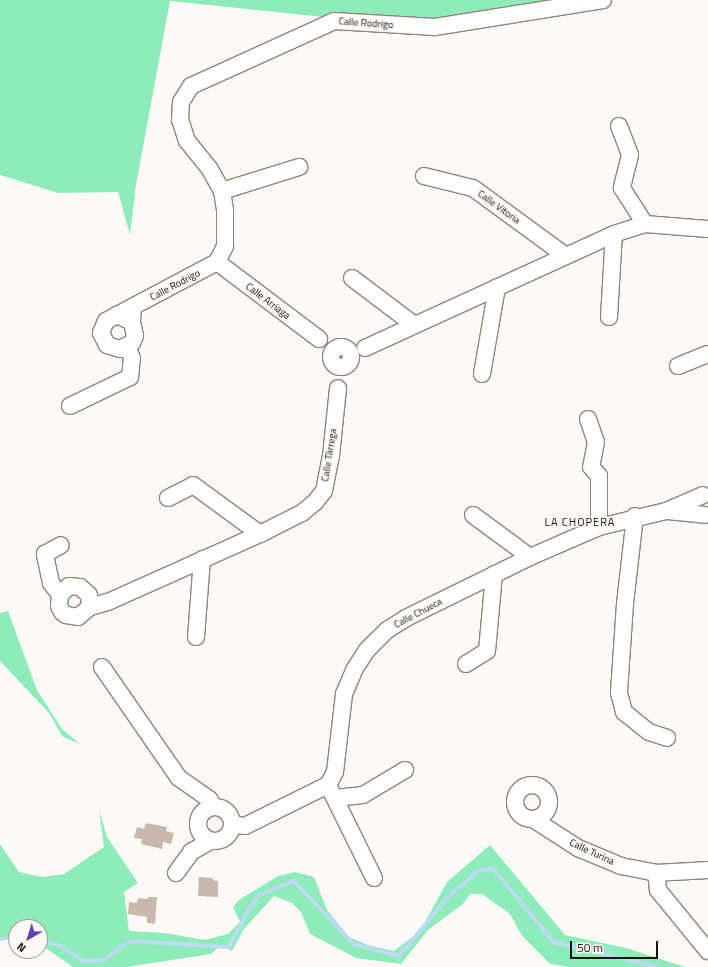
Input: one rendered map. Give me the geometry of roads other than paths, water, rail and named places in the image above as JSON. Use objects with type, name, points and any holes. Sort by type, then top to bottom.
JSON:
[{"type":"street","name":"Calle Rodrigo","points":[[127,347],[112,348],[103,340],[102,327],[111,317],[127,315],[217,262],[225,246],[225,210],[222,191],[209,168],[187,141],[180,120],[181,102],[191,86],[334,21],[435,27],[603,0]]},
{"type":"street","points":[[619,126],[630,155],[622,188],[645,224]]},
{"type":"street","points":[[222,191],[299,168]]},
{"type":"street","name":"Calle Vitoria","points":[[424,176],[473,188],[566,256]]},
{"type":"street","points":[[341,357],[365,348],[413,324],[614,234],[645,224],[708,229]]},
{"type":"street","points":[[609,317],[614,234]]},
{"type":"street","name":"Calle Arriaga","points":[[217,262],[341,357]]},
{"type":"street","points":[[352,278],[413,324]]},
{"type":"street","points":[[482,374],[497,287]]},
{"type":"street","points":[[70,406],[130,377],[132,358],[127,347],[135,336],[127,315]]},
{"type":"street","points":[[678,366],[708,354]]},
{"type":"street","name":"Calle Tárrega","points":[[61,545],[45,554],[52,582],[60,594],[59,606],[66,616],[78,617],[90,607],[108,602],[260,534],[302,513],[324,491],[331,456],[341,357]]},
{"type":"street","points":[[588,419],[596,442],[591,467],[599,476],[599,527]]},
{"type":"street","points":[[168,498],[194,485],[260,534]]},
{"type":"street","points":[[705,491],[701,502],[707,516]]},
{"type":"street","name":"Calle Chueca","points":[[666,511],[705,491]]},
{"type":"street","name":"Calle Chueca","points":[[332,791],[344,694],[354,670],[367,650],[387,630],[406,618],[494,574],[599,527],[635,516],[666,511],[707,516]]},
{"type":"street","points":[[473,515],[530,557]]},
{"type":"street","points":[[635,516],[625,604],[619,693],[624,712],[649,732],[667,738]]},
{"type":"street","points":[[196,637],[202,559]]},
{"type":"street","points":[[466,664],[487,651],[494,574]]},
{"type":"street","points":[[60,594],[69,586],[80,587],[89,595],[90,607]]},
{"type":"street","points":[[102,667],[179,778],[209,799],[214,807],[227,812],[232,824],[228,835],[223,839],[210,841],[192,852],[176,873]]},
{"type":"street","points":[[232,824],[245,826],[332,791],[363,796],[405,770]]},
{"type":"street","points":[[332,791],[374,878]]},
{"type":"street","points":[[210,841],[200,834],[197,822],[203,811],[214,807]]},
{"type":"street","name":"Calle Turina","points":[[533,819],[578,848],[621,866],[656,873],[708,870]]},
{"type":"street","points":[[656,873],[658,890],[708,951]]},
{"type":"waterway","points":[[48,942],[61,946],[83,961],[104,960],[130,941],[229,947],[249,909],[259,895],[294,881],[354,944],[399,956],[450,895],[479,871],[493,868],[554,942],[658,967]]},
{"type":"waterway","points":[[0,939],[8,938]]},
{"type":"district","name":"LA CHOPERA","points":[[580,522]]}]
